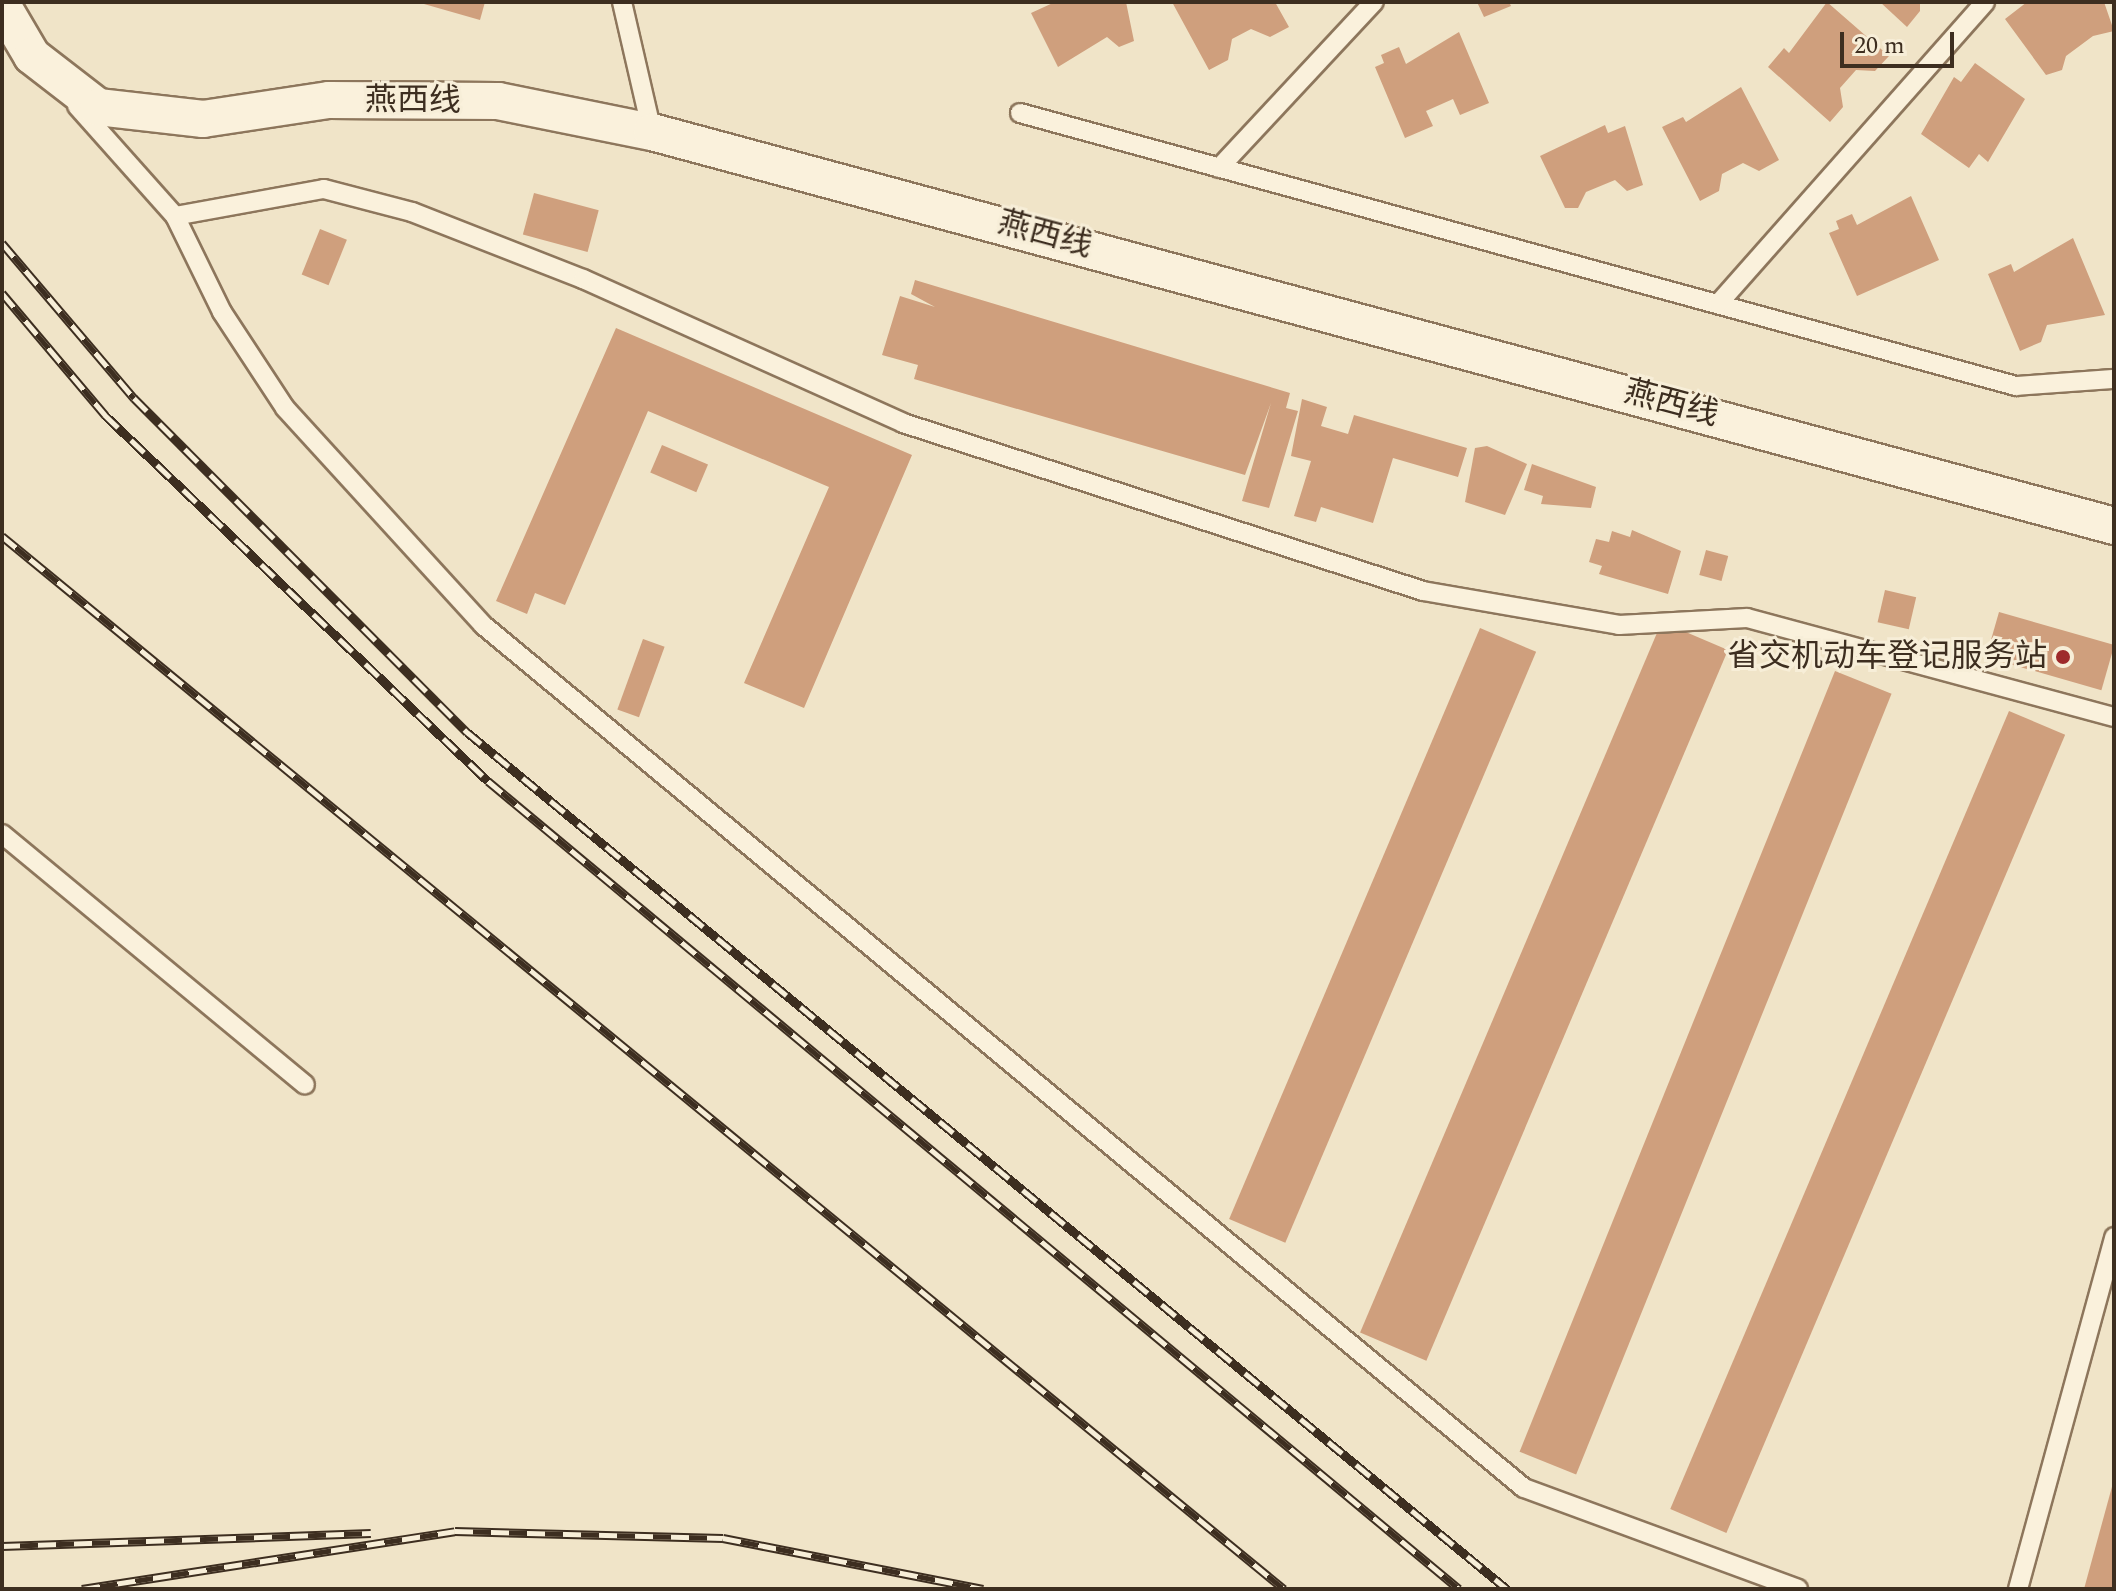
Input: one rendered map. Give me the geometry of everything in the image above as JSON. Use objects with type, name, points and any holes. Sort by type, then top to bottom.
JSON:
[{"type":"street","name":"燕西线","points":[[2,5],[32,56],[98,107],[203,119],[329,100],[498,101],[652,132],[2114,526]]},
{"type":"lane","points":[[622,2],[652,132]]},
{"type":"lane","points":[[1219,168],[1374,2]]},
{"type":"lane","points":[[1718,304],[1985,2]]},
{"type":"lane","points":[[32,56],[175,216],[222,312],[285,408],[483,625],[1524,1488],[1798,1589]]},
{"type":"lane","points":[[1020,113],[2016,386],[2114,379]]},
{"type":"lane","points":[[175,216],[324,189],[412,212],[583,279],[903,423],[1423,591],[1619,625],[1747,618],[2114,717]]},
{"type":"lane","points":[[2,834],[305,1085]]},
{"type":"lane","points":[[2018,1589],[2114,1237]]},
{"type":"building","points":[[417,2],[485,2],[480,20]]},
{"type":"building","points":[[1055,2],[1126,2],[1134,41],[1119,47],[1107,37],[1058,67],[1031,13]]},
{"type":"building","points":[[1172,2],[1275,2],[1289,27],[1270,37],[1251,29],[1232,39],[1228,60],[1209,70]]},
{"type":"building","points":[[1477,2],[1509,2],[1511,6],[1484,17]]},
{"type":"building","points":[[1827,2],[1889,56],[1875,71],[1856,70],[1840,88],[1843,107],[1830,122],[1768,67],[1784,48],[1789,53]]},
{"type":"building","points":[[1880,2],[1920,2],[1920,11],[1907,27]]},
{"type":"building","points":[[2027,2],[2104,2],[2114,31],[2093,36],[2066,56],[2062,70],[2046,75],[2005,19]]},
{"type":"building","points":[[1459,32],[1489,103],[1460,115],[1453,99],[1426,111],[1433,126],[1405,138],[1375,67],[1384,63],[1381,55],[1399,47],[1406,64]]},
{"type":"building","points":[[1975,63],[2025,99],[1988,162],[1979,154],[1969,168],[1921,134],[1954,77],[1961,82]]},
{"type":"building","points":[[1741,87],[1779,160],[1759,171],[1743,163],[1722,174],[1719,191],[1700,201],[1662,127],[1683,117],[1686,122]]},
{"type":"building","points":[[1605,125],[1608,133],[1625,126],[1643,185],[1627,191],[1615,180],[1586,192],[1578,208],[1565,208],[1540,156]]},
{"type":"building","points":[[534,193],[599,210],[588,252],[523,235]]},
{"type":"building","points":[[1911,196],[1939,260],[1857,296],[1829,233],[1839,229],[1836,221],[1852,214],[1857,225]]},
{"type":"building","points":[[320,229],[347,240],[329,285],[302,274]]},
{"type":"building","points":[[2073,238],[2105,315],[2047,325],[2041,342],[2020,351],[1988,274],[2011,264],[2014,272]]},
{"type":"building","points":[[915,280],[1290,393],[1286,408],[1298,411],[1269,508],[1242,501],[1271,403],[1245,475],[914,379],[918,365],[882,355],[900,296],[935,307],[911,294]]},
{"type":"building","points":[[616,328],[912,455],[804,708],[744,683],[829,487],[648,411],[565,605],[535,593],[527,614],[496,601]]},
{"type":"building","points":[[1302,399],[1327,407],[1321,426],[1348,434],[1354,415],[1467,448],[1458,477],[1393,458],[1373,523],[1321,507],[1316,522],[1294,516],[1311,461],[1291,456]]},
{"type":"building","points":[[662,445],[708,465],[696,492],[650,473]]},
{"type":"building","points":[[1487,446],[1527,464],[1505,515],[1465,502],[1475,448]]},
{"type":"building","points":[[1532,464],[1596,487],[1591,508],[1541,504],[1543,496],[1524,490]]},
{"type":"building","points":[[1632,530],[1681,551],[1668,594],[1599,574],[1602,566],[1589,562],[1596,539],[1609,542],[1612,531],[1630,537]]},
{"type":"building","points":[[1706,550],[1728,556],[1721,581],[1699,575]]},
{"type":"building","points":[[1885,590],[1916,597],[1909,629],[1878,622]]},
{"type":"building","points":[[1999,612],[2114,645],[2101,690],[1986,657]]},
{"type":"building","points":[[1662,622],[1728,650],[1426,1361],[1360,1332]]},
{"type":"building","points":[[1480,628],[1536,652],[1285,1243],[1229,1219]]},
{"type":"building","points":[[643,639],[665,647],[639,717],[617,709]]},
{"type":"building","points":[[1835,671],[1892,694],[1576,1475],[1520,1452]]},
{"type":"building","points":[[2009,711],[2065,735],[1726,1533],[1670,1509]]},
{"type":"building","points":[[2113,1483],[2114,1589],[2084,1589]]},
{"type":"railway","points":[[2,243],[134,398],[467,732],[1507,1589]]},
{"type":"railway","points":[[2,293],[105,415],[488,781],[1459,1589]]},
{"type":"railway","points":[[2,536],[1284,1589]]},
{"type":"railway","points":[[82,1589],[455,1531],[723,1538],[983,1589]]},
{"type":"railway","points":[[2,1546],[371,1533]]},
{"type":"place","name":"省交机动车登记服务站","points":[[2063,657]]}]
